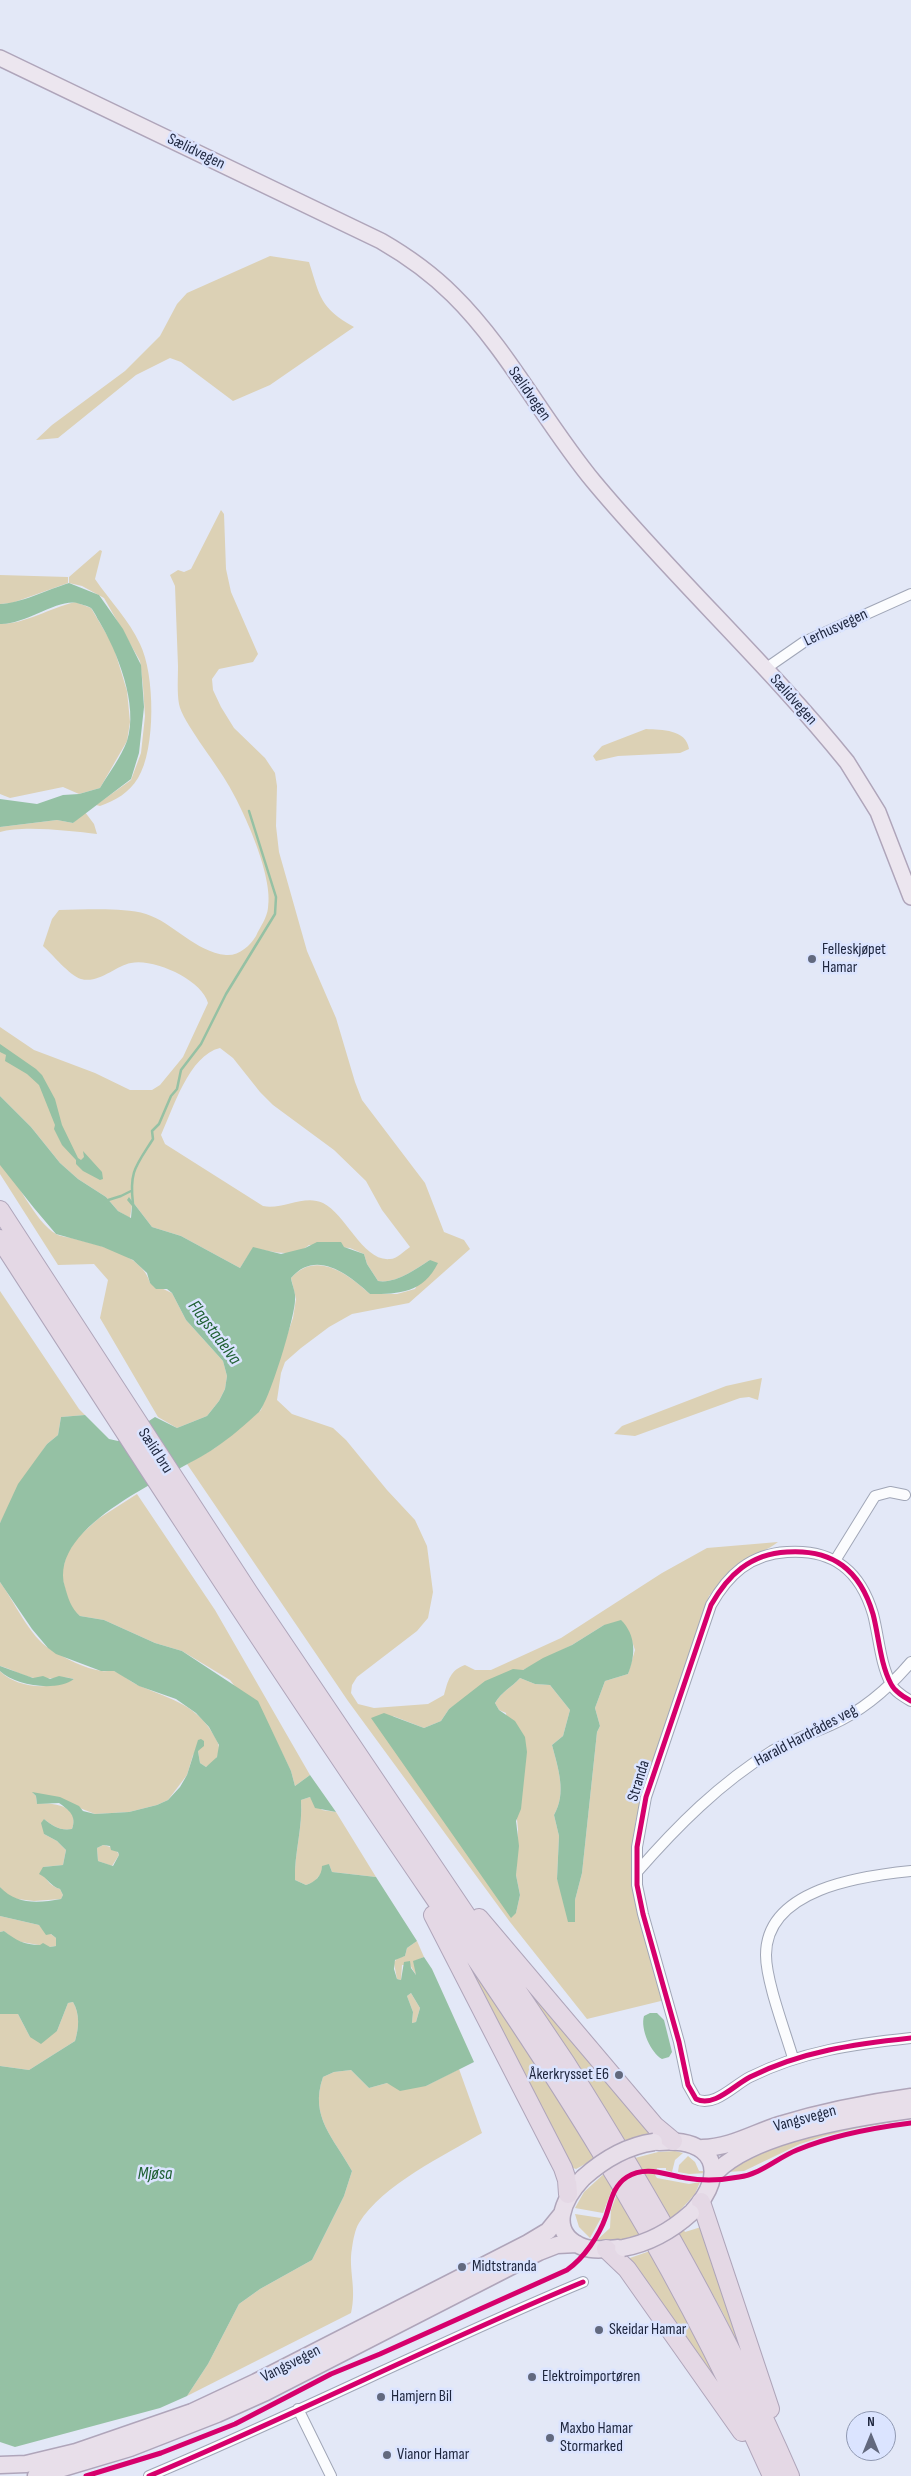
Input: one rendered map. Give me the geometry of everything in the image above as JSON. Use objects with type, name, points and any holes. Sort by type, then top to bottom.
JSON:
[{"type":"highway","points":[[0,1210],[127,1422]]},
{"type":"highway","points":[[0,1239],[127,1422]]},
{"type":"highway","name":"Sælid bru","points":[[127,1422],[423,1868]]},
{"type":"highway","points":[[423,1868],[448,1881],[655,2126],[673,2141]]},
{"type":"highway","points":[[423,1868],[437,1922],[563,2168],[567,2180],[568,2194],[561,2215],[564,2229],[577,2244],[588,2248],[615,2248],[657,2237],[676,2226],[696,2207],[710,2187],[712,2177],[710,2159],[702,2148],[691,2143],[673,2141],[654,2142],[635,2146],[614,2155],[583,2178],[568,2194]]},
{"type":"highway","points":[[423,1868],[566,2063],[634,2171],[702,2290],[790,2476]]},
{"type":"highway","points":[[423,1868],[622,2186],[687,2303],[772,2476]]},
{"type":"highway","name":"Vangsvegen","points":[[702,2148],[722,2146],[779,2125],[824,2113],[911,2097]]},
{"type":"highway","name":"Vangsvegen","points":[[712,2177],[729,2159],[781,2138],[843,2121],[911,2110]]},
{"type":"highway","points":[[696,2207],[766,2394],[772,2418],[773,2437]]},
{"type":"highway","name":"Vangsvegen","points":[[0,2465],[26,2464],[76,2452],[192,2412],[264,2378],[528,2243],[548,2230],[561,2215]]},
{"type":"highway","name":"Vangsvegen","points":[[36,2476],[122,2451],[217,2414],[266,2392],[539,2252],[556,2245],[577,2244]]},
{"type":"highway","points":[[615,2248],[622,2262],[745,2437],[760,2450]]},
{"type":"highway","points":[[0,2465],[6,2476]]},
{"type":"main road","name":"Sælidvegen","points":[[0,58],[355,227],[399,252],[433,277],[465,308],[487,334],[550,425],[595,483],[833,744],[859,778],[878,812],[911,897]]},
{"type":"street","name":"Lerhusvegen","points":[[764,669],[804,642],[911,594]]},
{"type":"street","points":[[904,1495],[890,1492],[875,1496],[836,1559],[853,1576],[870,1606],[892,1686],[911,1701]]},
{"type":"street","name":"Stranda","points":[[793,2058],[748,2078],[708,2102],[696,2099],[690,2091],[680,2042],[643,1914],[637,1872],[639,1826],[646,1798],[710,1605],[719,1591],[736,1571],[747,1562],[763,1556],[796,1551],[811,1552],[836,1559]]},
{"type":"street","name":"Harald Hardrådes veg","points":[[637,1872],[684,1821],[738,1774],[788,1742],[851,1715],[892,1686],[911,1662]]},
{"type":"street","points":[[911,1871],[883,1874],[831,1887],[796,1901],[778,1917],[768,1940],[767,1966],[793,2058],[846,2046],[911,2038]]},
{"type":"street","points":[[149,2476],[240,2438],[583,2282]]},
{"type":"street","points":[[298,2410],[331,2476]]},
{"type":"shaded area","points":[[270,256],[309,262],[323,300],[334,314],[354,327],[270,385],[233,401],[181,362],[170,358],[136,375],[58,438],[36,440],[52,425],[125,371],[160,336],[177,304],[187,293]]},
{"type":"shaded area","points":[[221,510],[224,514],[226,569],[231,592],[258,654],[253,662],[219,669],[212,679],[213,690],[234,728],[265,758],[275,773],[277,786],[276,826],[279,852],[307,951],[336,1018],[362,1100],[425,1183],[444,1232],[464,1240],[470,1249],[409,1303],[352,1314],[329,1327],[285,1362],[281,1373],[277,1400],[292,1414],[333,1428],[346,1440],[387,1490],[415,1520],[427,1546],[433,1592],[428,1618],[417,1631],[357,1677],[352,1685],[351,1693],[358,1704],[374,1708],[428,1704],[444,1695],[450,1677],[460,1667],[465,1665],[475,1670],[491,1670],[561,1638],[662,1573],[707,1548],[778,1542],[738,1565],[709,1596],[636,1819],[632,1851],[665,2000],[587,2019],[510,1922],[348,1701],[187,1464],[215,1448],[261,1410],[293,1318],[296,1299],[291,1278],[301,1270],[321,1265],[342,1273],[370,1294],[397,1294],[415,1289],[430,1260],[399,1278],[378,1281],[367,1264],[364,1254],[350,1248],[309,1245],[296,1252],[289,1253],[253,1248],[240,1268],[181,1236],[152,1227],[129,1197],[132,1205],[130,1218],[118,1211],[106,1197],[78,1179],[60,1163],[31,1127],[0,1096],[0,1027],[34,1050],[95,1073],[130,1090],[152,1090],[160,1085],[183,1057],[208,1003],[204,994],[197,986],[187,979],[176,972],[152,964],[131,963],[94,979],[88,980],[77,977],[43,946],[52,919],[59,910],[114,910],[146,914],[166,924],[204,949],[226,955],[240,952],[251,943],[266,915],[269,895],[256,843],[233,793],[186,721],[179,704],[175,586],[170,575],[178,570],[184,572],[191,569]],"holes":[[[220,1048],[233,1058],[273,1105],[334,1150],[366,1181],[382,1210],[410,1247],[393,1259],[380,1258],[363,1246],[339,1217],[323,1203],[308,1200],[271,1207],[263,1206],[165,1144],[161,1135],[183,1084],[199,1061],[209,1053]],[[604,1625],[631,1638],[635,1650],[628,1674],[605,1681],[595,1708],[600,1726],[597,1732],[582,1873],[575,1900],[575,1921],[557,1879],[559,1836],[554,1815],[558,1807],[561,1789],[559,1771],[552,1745],[563,1736],[570,1710],[550,1685],[535,1684],[520,1678],[495,1703],[499,1710],[506,1713],[518,1829],[516,1875],[520,1895],[516,1913],[393,1716],[424,1728],[441,1721],[449,1709],[458,1703],[572,1645]]]},
{"type":"shaded area","points":[[100,550],[102,551],[95,579],[125,619],[140,644],[149,674],[151,711],[148,749],[138,778],[131,788],[122,795],[100,806],[96,805],[131,780],[141,753],[145,716],[140,661],[104,598],[82,586],[69,583],[69,577]]},
{"type":"shaded area","points":[[0,575],[68,577],[68,583],[12,603],[0,604]]},
{"type":"shaded area","points":[[75,602],[91,608],[113,645],[127,691],[130,722],[127,741],[100,788],[79,794],[63,787],[10,798],[0,794],[0,624],[28,619]]},
{"type":"shaded area","points":[[646,729],[666,730],[678,734],[687,742],[689,749],[680,753],[618,756],[596,761],[593,756],[602,746]]},
{"type":"shaded area","points":[[85,812],[94,824],[97,834],[34,829],[0,832],[0,827],[57,820],[73,823]]},
{"type":"shaded area","points":[[0,1157],[33,1210],[48,1228],[60,1236],[108,1248],[130,1258],[146,1273],[150,1283],[172,1293],[186,1320],[223,1361],[227,1376],[225,1389],[219,1401],[207,1416],[177,1428],[158,1417],[100,1318],[108,1280],[94,1264],[58,1265],[0,1174]]},
{"type":"shaded area","points":[[0,1291],[79,1409],[85,1415],[61,1417],[58,1435],[47,1444],[37,1459],[0,1523]]},
{"type":"shaded area","points":[[762,1378],[758,1400],[749,1397],[740,1398],[635,1436],[614,1434],[622,1426],[726,1386]]},
{"type":"shaded area","points":[[137,1494],[215,1610],[310,1775],[295,1786],[291,1771],[274,1737],[230,1680],[182,1651],[155,1643],[104,1620],[80,1616],[74,1611],[68,1600],[63,1581],[63,1568],[67,1554],[77,1538],[98,1519]]},
{"type":"shaded area","points":[[0,1582],[29,1628],[50,1649],[82,1666],[117,1672],[137,1685],[184,1705],[201,1718],[216,1739],[219,1748],[216,1759],[206,1767],[200,1763],[198,1751],[193,1755],[187,1775],[168,1800],[157,1805],[129,1812],[95,1814],[49,1796],[33,1793],[36,1796],[37,1804],[64,1807],[73,1815],[72,1829],[57,1827],[44,1819],[44,1834],[57,1841],[66,1850],[63,1865],[43,1867],[48,1881],[60,1889],[63,1895],[61,1899],[34,1901],[9,1898],[0,1887],[0,1671],[16,1681],[35,1686],[56,1685],[74,1679],[34,1678],[0,1666]]},
{"type":"shaded area","points":[[310,1797],[322,1810],[336,1812],[376,1877],[332,1872],[329,1864],[314,1882],[306,1885],[295,1880],[301,1821],[301,1800]]},
{"type":"shaded area","points":[[103,1845],[115,1849],[119,1855],[112,1866],[98,1861],[97,1848]]},
{"type":"shaded area","points":[[0,1916],[39,1925],[56,1938],[56,1946],[50,1947],[16,1941],[4,1931],[0,1932]]},
{"type":"shaded area","points":[[489,1936],[653,2135],[626,2143],[537,2005]]},
{"type":"shaded area","points":[[417,1941],[424,1957],[415,1961],[416,1975],[410,1965],[402,1965],[401,1980],[397,1979],[394,1963],[397,1958],[405,1956],[407,1948]]},
{"type":"shaded area","points":[[454,1941],[598,2157],[576,2169],[570,2167]]},
{"type":"shaded area","points":[[411,1993],[420,2008],[416,2022],[412,2023],[413,2012],[407,1996]]},
{"type":"shaded area","points":[[73,2002],[77,2011],[78,2021],[75,2041],[29,2070],[0,2066],[0,2014],[18,2014],[30,2037],[57,2031],[68,2003]]},
{"type":"shaded area","points":[[459,2069],[482,2133],[398,2183],[370,2209],[359,2223],[354,2235],[351,2256],[353,2304],[351,2313],[187,2396],[208,2364],[239,2304],[260,2289],[312,2260],[344,2196],[352,2171],[331,2137],[321,2116],[319,2091],[323,2077],[334,2072],[351,2070],[369,2088],[387,2083],[426,2086]]},
{"type":"shaded area","points":[[911,2115],[911,2119],[858,2128],[800,2144],[744,2171],[689,2174],[678,2172],[679,2165],[688,2156],[695,2162],[699,2171],[729,2171],[749,2158],[806,2136]]},
{"type":"shaded area","points":[[675,2151],[683,2153],[675,2160],[672,2172],[666,2170],[666,2168],[657,2168],[655,2175],[657,2178],[689,2184],[700,2182],[695,2194],[675,2216],[685,2232],[701,2227],[757,2383],[723,2313],[635,2158],[658,2152]]},
{"type":"shaded area","points":[[607,2171],[614,2184],[603,2213],[575,2208],[584,2192]]},
{"type":"shaded area","points":[[617,2194],[642,2235],[627,2240],[597,2240],[610,2228],[611,2210]]},
{"type":"shaded area","points":[[575,2214],[601,2218],[590,2238],[579,2227]]},
{"type":"shaded area","points":[[650,2251],[735,2412],[627,2259]]},
{"type":"water","points":[[69,583],[99,595],[123,629],[141,665],[144,707],[139,753],[131,779],[73,823],[57,820],[0,827],[0,799],[37,804],[63,795],[79,794],[100,788],[127,741],[130,727],[130,711],[124,679],[113,647],[91,608],[77,603],[69,603],[50,608],[20,621],[0,624],[0,604],[25,599]]},
{"type":"water","points":[[0,1044],[42,1075],[55,1099],[62,1125],[78,1158],[81,1160],[84,1157],[83,1151],[102,1172],[103,1179],[100,1180],[83,1171],[76,1164],[76,1160],[62,1145],[54,1129],[55,1125],[39,1085],[27,1074],[5,1061],[6,1055],[0,1052]]},
{"type":"water","name":"Mjøsa","points":[[0,1096],[31,1127],[60,1163],[78,1179],[106,1197],[118,1211],[131,1218],[132,1206],[127,1200],[129,1197],[152,1227],[181,1236],[240,1268],[253,1247],[281,1254],[305,1248],[317,1242],[341,1242],[344,1247],[364,1254],[367,1264],[378,1281],[399,1278],[430,1260],[438,1263],[432,1273],[418,1286],[401,1292],[370,1294],[342,1273],[321,1265],[311,1265],[291,1278],[295,1297],[291,1323],[275,1377],[259,1412],[215,1448],[118,1504],[94,1523],[75,1543],[65,1564],[65,1587],[72,1606],[80,1616],[104,1620],[155,1643],[182,1651],[258,1701],[291,1771],[295,1786],[310,1775],[336,1812],[315,1808],[310,1797],[301,1800],[301,1821],[295,1880],[306,1885],[309,1884],[319,1876],[322,1866],[329,1864],[332,1872],[376,1877],[417,1941],[407,1948],[405,1956],[395,1960],[394,1969],[397,1979],[401,1980],[404,1962],[410,1961],[411,1968],[416,1975],[413,1961],[424,1957],[432,1969],[474,2062],[426,2086],[400,2091],[387,2083],[369,2088],[351,2070],[334,2072],[323,2077],[319,2091],[321,2116],[331,2137],[352,2171],[344,2196],[312,2260],[260,2289],[239,2304],[208,2364],[187,2396],[160,2408],[15,2447],[0,2442],[0,2066],[29,2070],[75,2041],[78,2021],[77,2011],[73,2002],[68,2003],[57,2031],[41,2044],[30,2037],[18,2014],[0,2014],[0,1932],[4,1931],[25,1943],[40,1945],[43,1943],[50,1947],[56,1946],[56,1938],[51,1934],[46,1935],[39,1925],[0,1916],[0,1887],[13,1897],[28,1901],[61,1899],[63,1895],[60,1889],[39,1874],[43,1867],[63,1865],[66,1850],[57,1841],[44,1834],[41,1823],[44,1819],[57,1827],[72,1829],[73,1817],[59,1803],[37,1804],[36,1796],[32,1792],[60,1797],[79,1806],[83,1811],[95,1814],[129,1812],[157,1805],[168,1800],[180,1787],[187,1775],[198,1740],[204,1741],[204,1746],[198,1751],[200,1763],[206,1767],[217,1757],[219,1745],[209,1727],[196,1713],[176,1699],[139,1686],[114,1671],[101,1671],[56,1654],[48,1648],[32,1629],[0,1582],[0,1523],[18,1484],[47,1444],[58,1435],[61,1417],[85,1415],[109,1439],[118,1441],[155,1417],[177,1428],[207,1416],[219,1401],[225,1389],[227,1376],[223,1361],[186,1320],[172,1293],[167,1289],[156,1289],[150,1283],[147,1273],[133,1260],[103,1247],[56,1234],[0,1165]],"holes":[[[103,1845],[110,1846],[111,1850],[118,1852],[119,1855],[113,1866],[98,1861],[97,1848]],[[411,1993],[420,2008],[416,2022],[412,2023],[413,2012],[407,1996]]]},
{"type":"water","points":[[621,1620],[630,1632],[632,1639],[631,1667],[628,1674],[605,1681],[595,1708],[600,1726],[597,1732],[582,1873],[575,1900],[575,1922],[568,1922],[557,1879],[559,1836],[554,1815],[558,1807],[561,1789],[559,1771],[552,1745],[563,1736],[570,1710],[550,1685],[535,1684],[520,1678],[495,1703],[499,1710],[515,1721],[525,1737],[527,1752],[521,1809],[516,1821],[519,1846],[516,1875],[520,1895],[516,1913],[511,1918],[371,1718],[384,1713],[424,1728],[441,1721],[449,1709],[485,1681],[513,1669],[523,1670],[543,1658],[572,1645],[604,1625]]},
{"type":"water","points":[[0,1666],[33,1678],[43,1676],[50,1679],[59,1676],[74,1679],[57,1685],[26,1684],[7,1676],[0,1671]]},
{"type":"water","points":[[650,2013],[657,2013],[664,2020],[672,2052],[669,2057],[662,2059],[658,2056],[647,2040],[643,2021],[644,2016]]},
{"type":"waterway","points":[[133,1204],[132,1184],[135,1169],[153,1139],[152,1131],[159,1124],[171,1096],[177,1089],[181,1070],[201,1044],[226,994],[275,914],[276,897],[249,811]]},
{"type":"waterway","points":[[105,1201],[131,1191]]},
{"type":"cycle path","points":[[911,1701],[897,1692],[891,1684],[884,1667],[873,1614],[867,1599],[861,1585],[842,1565],[818,1554],[803,1552],[774,1554],[751,1562],[741,1568],[725,1584],[711,1605],[646,1797],[637,1847],[637,1885],[643,1914],[679,2042],[688,2085],[696,2099],[703,2101],[717,2098],[750,2077],[809,2055],[849,2046],[911,2038]]},
{"type":"cycle path","points":[[86,2476],[161,2453],[235,2424],[331,2374],[567,2270],[585,2253],[595,2239],[603,2224],[613,2194],[619,2185],[634,2173],[649,2171],[706,2180],[739,2177],[755,2173],[790,2153],[825,2140],[867,2130],[911,2123]]},
{"type":"cycle path","points":[[149,2476],[258,2429],[474,2329],[583,2282]]},
{"type":"place","name":"Felleskjøpet Hamar","points":[[812,959]]},
{"type":"place","name":"Åkerkrysset E6","points":[[619,2075]]},
{"type":"place","name":"Midtstranda","points":[[462,2267]]},
{"type":"place","name":"Skeidar Hamar","points":[[599,2330]]},
{"type":"place","name":"Elektroimportøren","points":[[532,2377]]},
{"type":"place","name":"Hamjern Bil","points":[[381,2397]]},
{"type":"place","name":"Maxbo Hamar Stormarked","points":[[550,2438]]},
{"type":"place","name":"Vianor Hamar","points":[[387,2455]]},
{"type":"water label","name":"Flagstadelva","points":[[214,1333]]}]
